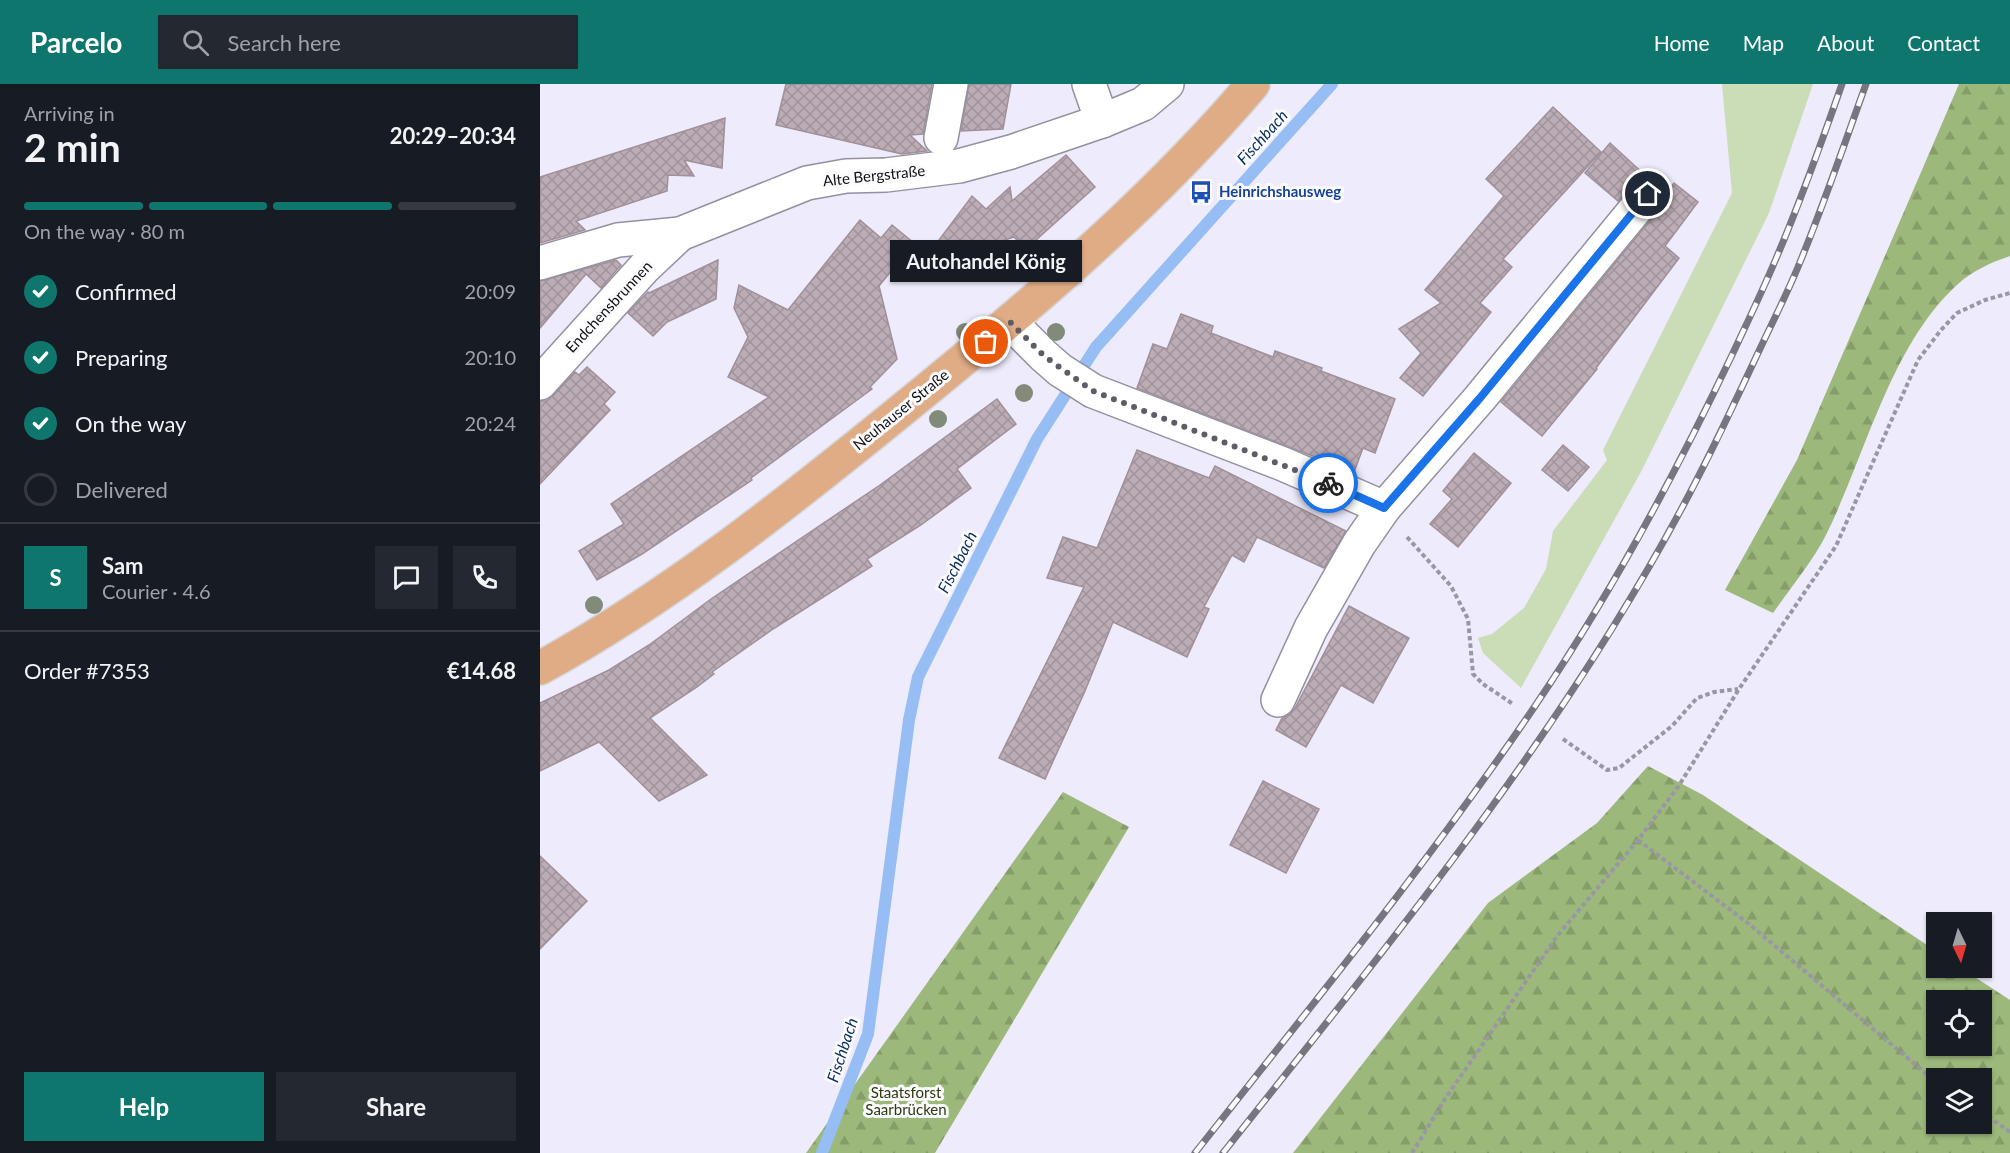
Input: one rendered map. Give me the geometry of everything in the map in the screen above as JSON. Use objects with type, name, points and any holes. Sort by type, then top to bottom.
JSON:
[{"type":"main road","name":"Neuhauser Straße","points":[[540,668],[582,645],[702,564],[821,475],[1010,322],[1160,185],[1253,84]]},
{"type":"street","points":[[941,138],[951,84]]},
{"type":"street","points":[[1089,84],[1102,121]]},
{"type":"street","name":"Alte Bergstraße","points":[[540,262],[618,240],[680,234],[807,183],[846,176],[886,175],[959,166],[1011,152],[1102,121],[1143,104],[1167,84]]},
{"type":"street","points":[[1278,700],[1311,628],[1359,544],[1384,508],[1480,398],[1648,194]]},
{"type":"street","name":"Endchensbrunnen","points":[[540,383],[644,268],[680,234]]},
{"type":"street","points":[[1010,322],[1060,369],[1093,391],[1283,464],[1384,508]]},
{"type":"path","points":[[1412,1153],[1445,1099],[1558,935],[1638,840],[1678,787],[1739,689],[1836,546],[1918,360],[1941,330],[1958,313],[1985,300],[2010,293]]},
{"type":"path","points":[[1384,508],[1451,586],[1468,619],[1473,674],[1483,684],[1513,704]]},
{"type":"path","points":[[1563,739],[1607,770],[1618,768],[1672,726],[1697,698],[1714,692],[1739,689]]},
{"type":"path","points":[[1638,840],[1749,924],[1926,1074]]},
{"type":"path","points":[[1992,1119],[2010,1132]]},
{"type":"green space","points":[[1722,84],[1813,84],[1769,213],[1642,470],[1521,688],[1483,653],[1478,638],[1492,634],[1524,608],[1546,569],[1553,531],[1607,460],[1603,450],[1732,193]]},
{"type":"green space","points":[[1959,84],[2010,84],[2010,256],[1982,267],[1958,284],[1934,309],[1914,338],[1881,404],[1825,537],[1773,613],[1725,590],[1797,460]]},
{"type":"green space","points":[[1648,766],[1703,795],[1926,944],[1926,978],[1976,978],[2010,1000],[2010,1153],[1293,1153],[1488,903],[1597,823]]},
{"type":"green space","name":"Staatsforst Saarbrücken","points":[[1063,792],[1129,827],[935,1153],[806,1153]]},
{"type":"building","points":[[786,84],[932,84],[923,134],[910,135],[927,151],[902,154],[776,125]]},
{"type":"building","points":[[969,84],[1011,84],[1003,129],[961,131]]},
{"type":"building","points":[[1553,107],[1601,152],[1503,259],[1512,267],[1480,303],[1491,312],[1423,396],[1400,378],[1421,353],[1399,329],[1441,303],[1425,290],[1504,196],[1486,179]]},
{"type":"building","points":[[725,118],[722,168],[684,160],[694,176],[668,175],[667,191],[576,221],[585,230],[540,243],[540,177]]},
{"type":"building","points":[[1610,143],[1646,176],[1634,182],[1618,201],[1585,173]]},
{"type":"building","points":[[1066,155],[1095,187],[1026,249],[1014,237],[945,259],[954,251],[939,240],[972,196],[986,209],[1010,187],[1012,201]]},
{"type":"building","points":[[1674,183],[1698,202],[1665,246],[1679,258],[1597,369],[1542,436],[1501,402],[1662,206],[1666,193]]},
{"type":"building","points":[[860,220],[881,238],[892,225],[914,243],[879,286],[897,359],[870,387],[872,389],[751,478],[752,480],[642,554],[597,580],[579,551],[624,524],[611,504],[769,397],[728,377],[748,337],[734,308],[739,285],[788,310]]},
{"type":"building","points":[[616,260],[621,265],[601,288],[586,274],[540,328],[540,281]]},
{"type":"building","points":[[718,260],[716,299],[667,322],[653,336],[628,313],[648,292]]},
{"type":"building","points":[[1181,314],[1213,326],[1211,333],[1273,357],[1275,351],[1395,399],[1375,453],[1363,448],[1354,472],[1137,388],[1153,344],[1167,349]]},
{"type":"building","points":[[587,367],[615,392],[604,404],[610,410],[540,484],[540,401],[546,401],[553,396],[575,372],[579,375]]},
{"type":"building","points":[[997,399],[1016,424],[957,469],[971,488],[921,525],[867,559],[872,566],[773,629],[712,672],[714,674],[697,687],[650,718],[707,775],[659,801],[599,742],[540,771],[540,703],[609,670],[649,645],[711,599],[880,485]]},
{"type":"building","points":[[1563,445],[1589,467],[1568,491],[1542,470]]},
{"type":"building","points":[[1137,450],[1209,478],[1215,466],[1346,531],[1324,568],[1257,537],[1244,562],[1232,555],[1204,607],[1209,609],[1187,657],[1113,622],[1045,779],[999,758],[1084,587],[1047,578],[1063,537],[1097,548]]},
{"type":"building","points":[[1474,453],[1511,483],[1458,547],[1430,524],[1452,499],[1443,491]]},
{"type":"building","points":[[1349,606],[1409,638],[1373,703],[1341,685],[1306,747],[1276,730],[1282,718],[1289,715],[1295,708]]},
{"type":"building","points":[[1263,781],[1319,809],[1286,873],[1230,845]]},
{"type":"building","points":[[540,856],[587,901],[540,949]]},
{"type":"waterway","name":"Fischbach","points":[[822,1153],[868,1034],[909,720],[918,677],[1037,439],[1096,347],[1332,84]]},
{"type":"railway","points":[[1195,1153],[1454,821],[1535,706],[1590,621],[1665,489],[1733,353],[1784,239],[1842,84]]},
{"type":"railway","points":[[1223,1153],[1468,840],[1581,677],[1634,592],[1703,468],[1789,289],[1866,84]]},
{"type":"way so far","points":[[986,342],[1010,322],[1044,356],[1093,391],[1328,483]]},
{"type":"place","name":"Heinrichshausweg","points":[[1201,192]]},
{"type":"place","name":"Autohandel König","points":[[986,342]]},
{"type":"route","points":[[1328,483],[1384,508],[1480,398],[1648,194]]}]
